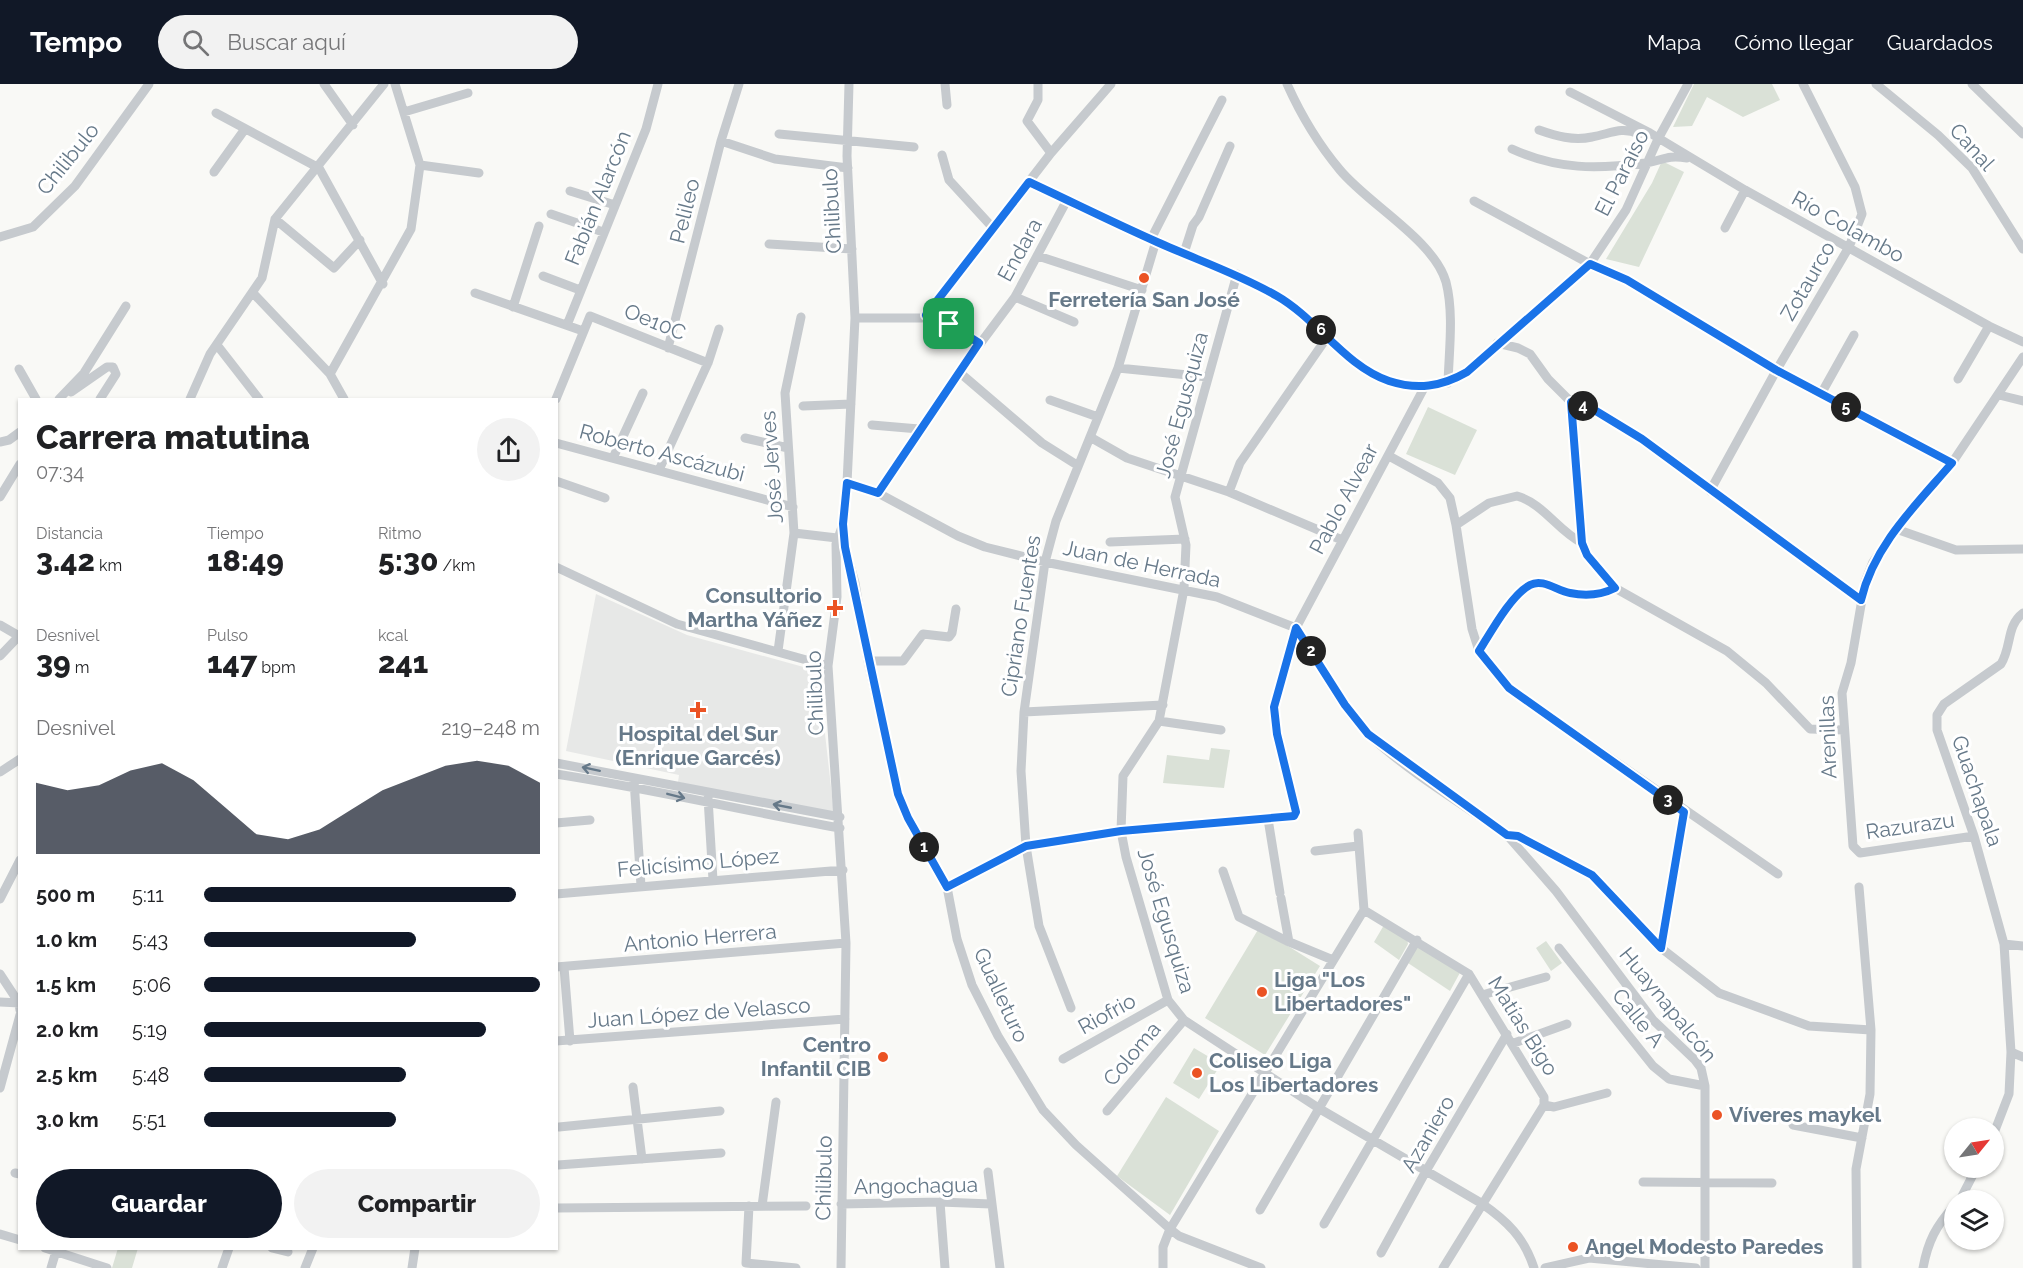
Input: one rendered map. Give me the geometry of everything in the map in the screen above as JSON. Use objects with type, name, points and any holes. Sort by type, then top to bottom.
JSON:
[{"type":"street","name":"Chilibulo","points":[[0,237],[33,227],[75,186],[149,84]]},
{"type":"street","points":[[324,84],[353,125]]},
{"type":"street","points":[[190,398],[217,345],[264,273],[275,219],[319,168],[384,84]]},
{"type":"street","points":[[330,374],[383,284],[411,229],[420,165],[395,84]]},
{"type":"street","name":"Fabián Alarcón","points":[[567,325],[646,129],[658,84]]},
{"type":"street","name":"Pelileo","points":[[669,348],[722,141],[739,84]]},
{"type":"street","name":"Chilibulo","points":[[841,1268],[846,943],[840,817],[828,666],[837,597],[837,538],[843,524],[847,483],[855,318],[847,140],[849,84]]},
{"type":"street","points":[[945,84],[947,105]]},
{"type":"street","points":[[1038,84],[1038,100],[1027,121],[1051,153]]},
{"type":"street","points":[[855,318],[922,318],[926,315],[1051,153],[1112,84]]},
{"type":"street","points":[[1029,182],[1153,240],[1236,274],[1279,297],[1328,336],[1367,372],[1390,381],[1424,388],[1448,383],[1449,311],[1446,282],[1433,256],[1340,170],[1301,112],[1287,84]]},
{"type":"street","name":"El Paraíso","points":[[1448,383],[1467,372],[1497,343],[1590,264],[1626,210],[1648,163],[1654,136],[1688,84]]},
{"type":"street","name":"Zotaurco","points":[[1710,491],[1776,370],[1849,247],[1862,214],[1860,200],[1803,84]]},
{"type":"street","name":"Canal","points":[[1876,84],[1938,135],[1972,168],[2023,249]]},
{"type":"street","points":[[1972,84],[2023,134]]},
{"type":"street","name":"Río Colambo","points":[[1570,92],[1654,136],[1745,190],[1989,326],[2023,342]]},
{"type":"street","points":[[404,112],[468,93]]},
{"type":"street","name":"Cipriano Fuentes","points":[[1071,1008],[1039,926],[1026,846],[1021,771],[1024,712],[1045,562],[1056,521],[1077,465],[1118,368],[1142,290],[1153,240],[1222,100]]},
{"type":"street","points":[[216,113],[319,168],[383,284]]},
{"type":"street","points":[[214,172],[245,129]]},
{"type":"street","points":[[1539,130],[1575,139],[1622,129],[1654,136]]},
{"type":"street","points":[[779,134],[914,147]]},
{"type":"street","points":[[722,141],[775,159],[848,168]]},
{"type":"street","points":[[1184,253],[1193,225],[1199,217],[1230,146]]},
{"type":"street","points":[[1512,149],[1540,162],[1573,167],[1648,163],[1663,157],[1692,159]]},
{"type":"street","points":[[942,155],[952,184],[993,228]]},
{"type":"street","points":[[420,165],[479,173]]},
{"type":"street","points":[[1725,228],[1745,190]]},
{"type":"street","points":[[570,191],[615,205]]},
{"type":"street","name":"Endara","points":[[878,493],[979,343],[1015,297],[1067,200]]},
{"type":"street","points":[[1474,201],[1590,264],[1627,280],[1776,370],[1952,463]]},
{"type":"street","points":[[551,214],[603,232]]},
{"type":"street","points":[[275,219],[333,268],[360,240]]},
{"type":"street","points":[[513,307],[539,226]]},
{"type":"street","points":[[769,244],[852,249]]},
{"type":"street","points":[[1038,256],[1142,290]]},
{"type":"street","name":"José Egusquiza","points":[[1236,274],[1175,501],[1185,539],[1184,589],[1159,721],[1125,770],[1121,799],[1121,831],[1126,857],[1168,1000],[1184,1020],[1264,1073],[1320,1109],[1481,1203],[1506,1221],[1528,1250],[1534,1268]]},
{"type":"street","points":[[543,276],[580,290]]},
{"type":"street","points":[[253,293],[330,374],[343,398]]},
{"type":"street","points":[[475,293],[583,331],[556,398]]},
{"type":"street","points":[[1015,297],[1074,322]]},
{"type":"street","points":[[61,398],[84,373],[126,306]]},
{"type":"street","points":[[926,315],[949,324],[979,343]]},
{"type":"street","name":"Oe10C","points":[[583,331],[592,316],[708,363]]},
{"type":"street","name":"José Jerves","points":[[778,651],[794,534],[786,393],[801,317]]},
{"type":"street","points":[[1958,379],[1989,326]]},
{"type":"street","points":[[659,470],[708,363],[718,329]]},
{"type":"street","points":[[1821,394],[1854,335]]},
{"type":"street","points":[[1229,492],[1239,463],[1328,336]]},
{"type":"street","points":[[1497,343],[1518,348],[1530,354],[1548,379],[1571,402],[1596,411],[1642,439],[1861,600]]},
{"type":"street","points":[[217,345],[258,398]]},
{"type":"street","name":"Arenillas","points":[[1853,846],[1842,693],[1858,630],[1861,600],[1873,562],[1896,529],[1952,463],[2023,357]]},
{"type":"street","points":[[61,398],[107,367],[113,367],[116,374],[101,398]]},
{"type":"street","points":[[1118,368],[1208,377]]},
{"type":"street","points":[[19,369],[35,398]]},
{"type":"street","points":[[959,372],[1042,444],[1077,465]]},
{"type":"street","name":"Pablo Alvear","points":[[1268,819],[1294,816],[1296,812],[1277,734],[1274,707],[1296,628],[1424,388]]},
{"type":"street","points":[[613,458],[643,393]]},
{"type":"street","points":[[1999,395],[2023,401]]},
{"type":"street","points":[[1050,400],[1098,417]]},
{"type":"street","points":[[1571,402],[1582,543],[1587,555],[1615,588],[1727,651],[1766,683],[1810,729],[1844,730]]},
{"type":"street","points":[[803,406],[851,404]]},
{"type":"street","points":[[872,425],[919,429]]},
{"type":"street","points":[[0,442],[9,440],[18,433]]},
{"type":"street","points":[[1090,437],[1127,458],[1229,492],[1341,540]]},
{"type":"street","points":[[745,438],[788,448]]},
{"type":"street","name":"Roberto Ascázubi","points":[[558,444],[793,507]]},
{"type":"street","points":[[1389,456],[1438,483],[1450,498],[1472,629],[1479,651],[1509,688],[1684,812],[1778,874]]},
{"type":"street","points":[[0,497],[18,468]]},
{"type":"street","points":[[558,482],[605,498]]},
{"type":"street","name":"Juan de Herrada","points":[[847,483],[878,493],[958,537],[1045,562],[1217,597],[1296,628]]},
{"type":"street","points":[[1456,525],[1490,503],[1516,496],[1541,508],[1572,538],[1582,543]]},
{"type":"street","name":"Gualleturo","points":[[843,524],[845,547],[855,583],[868,661],[898,794],[908,818],[947,887],[960,950],[972,985],[998,1036],[1043,1110],[1076,1145],[1170,1229],[1179,1236],[1261,1268]]},
{"type":"street","points":[[1896,529],[1956,550],[2023,549]]},
{"type":"street","points":[[794,534],[837,538]]},
{"type":"street","points":[[1110,542],[1185,539]]},
{"type":"street","points":[[558,568],[677,624],[828,666]]},
{"type":"street","points":[[1479,651],[1519,594],[1528,586],[1541,583],[1567,593],[1587,595],[1605,593],[1615,588]]},
{"type":"street","points":[[868,661],[903,660],[923,634],[949,637],[952,633],[956,609]]},
{"type":"street","name":"Guachapala","points":[[2000,1118],[2010,1094],[2011,1052],[2004,944],[1974,836],[1937,730],[1937,715],[1944,704],[2001,664],[2007,655],[2010,629],[2023,613]]},
{"type":"street","points":[[0,625],[18,634]]},
{"type":"street","points":[[1296,628],[1345,705],[1368,734],[1507,835],[1518,836],[1592,875],[1661,948],[1719,993],[1809,1026],[1871,1030]]},
{"type":"street","points":[[0,656],[18,636]]},
{"type":"street","points":[[1024,712],[1162,705]]},
{"type":"street","points":[[1159,721],[1221,730]]},
{"type":"street","points":[[0,772],[18,760]]},
{"type":"street","points":[[558,763],[634,782],[709,804],[840,828]]},
{"type":"street","points":[[558,774],[708,792],[840,817]]},
{"type":"street","points":[[634,782],[641,886]]},
{"type":"street","points":[[708,792],[713,880]]},
{"type":"street","points":[[1661,948],[1684,812]]},
{"type":"street","points":[[947,887],[1026,846],[1121,831],[1268,819],[1289,942]]},
{"type":"street","points":[[558,823],[590,820]]},
{"type":"street","points":[[1163,1268],[1164,1247],[1170,1229],[1363,911],[1358,833]]},
{"type":"street","name":"Huaynapalcón","points":[[1507,835],[1556,891],[1653,1020],[1701,1068],[1705,1086],[1706,1268]]},
{"type":"street","name":"Razurazu","points":[[1853,846],[1860,853],[1974,836]]},
{"type":"street","points":[[1315,851],[1358,846]]},
{"type":"street","points":[[0,898],[18,864]]},
{"type":"street","name":"Felicísimo López","points":[[558,894],[843,870]]},
{"type":"street","points":[[1223,871],[1239,917],[1289,942],[1333,960]]},
{"type":"street","points":[[1857,1268],[1856,1168],[1870,1094],[1871,1030],[1859,887]]},
{"type":"street","name":"Matías Bigo","points":[[1363,911],[1417,940],[1469,974],[1541,1089],[1544,1105],[1481,1203],[1443,1268]]},
{"type":"street","points":[[1260,1210],[1417,940]]},
{"type":"street","name":"Antonio Herrera","points":[[560,967],[846,943]]},
{"type":"street","points":[[2004,944],[2023,946]]},
{"type":"street","name":"Calle A","points":[[1559,948],[1653,1066],[1669,1079],[1705,1086]]},
{"type":"street","points":[[560,967],[570,1041]]},
{"type":"street","points":[[0,974],[18,1001]]},
{"type":"street","points":[[1324,1224],[1469,974]]},
{"type":"street","points":[[1482,995],[1546,977]]},
{"type":"street","name":"Riofrio","points":[[1064,1059],[1168,1000]]},
{"type":"street","points":[[0,1002],[18,1003]]},
{"type":"street","name":"Juan López de Velasco","points":[[558,1041],[845,1019]]},
{"type":"street","name":"Coloma","points":[[1107,1111],[1184,1020]]},
{"type":"street","points":[[0,1088],[18,1022]]},
{"type":"street","points":[[1514,1043],[1567,1024]]},
{"type":"street","name":"Azaniero","points":[[1381,1253],[1426,1171],[1507,1034]]},
{"type":"street","points":[[2011,1052],[2023,1057]]},
{"type":"street","points":[[633,1087],[642,1159]]},
{"type":"street","points":[[1544,1105],[1554,1107],[1606,1094]]},
{"type":"street","points":[[762,1206],[776,1102]]},
{"type":"street","points":[[559,1127],[720,1111]]},
{"type":"street","points":[[1793,1125],[1862,1138]]},
{"type":"street","points":[[558,1165],[721,1153]]},
{"type":"street","points":[[988,1172],[1000,1268]]},
{"type":"street","points":[[1643,1182],[1772,1183]]},
{"type":"street","points":[[940,1202],[945,1268]]},
{"type":"street","name":"Angochagua","points":[[841,1204],[940,1202],[991,1204]]},
{"type":"street","points":[[749,1206],[746,1263],[796,1268]]},
{"type":"street","points":[[558,1208],[806,1206]]},
{"type":"street","points":[[1923,1268],[1927,1245],[1936,1226],[1944,1217]]},
{"type":"street","points":[[0,1234],[18,1239]]},
{"type":"street","points":[[51,1268],[57,1250],[107,1268]]},
{"type":"street","points":[[222,1268],[228,1250]]},
{"type":"street","points":[[280,1250],[288,1252]]},
{"type":"street","points":[[305,1268],[312,1250]]},
{"type":"street","points":[[412,1268],[415,1250]]},
{"type":"street","points":[[1545,1268],[1588,1258],[1696,1268]]},
{"type":"shaded area","points":[[1694,84],[1772,84],[1780,100],[1743,117],[1707,97],[1692,126],[1673,127]]},
{"type":"shaded area","points":[[1662,161],[1684,172],[1639,267],[1606,259],[1652,183]]},
{"type":"shaded area","points":[[1428,407],[1477,430],[1455,475],[1406,454]]},
{"type":"shaded area","name":"Hospital del Sur (Enrique Garcés)","points":[[596,594],[687,635],[818,671],[834,814],[678,782],[679,775],[566,751]]},
{"type":"shaded area","points":[[1211,748],[1230,750],[1224,788],[1163,783],[1167,755],[1209,760]]},
{"type":"shaded area","points":[[1384,925],[1407,938],[1408,944],[1399,960],[1374,942]]},
{"type":"shaded area","name":"Liga \"Los Libertadores\"","points":[[1259,928],[1320,966],[1265,1055],[1205,1018]]},
{"type":"shaded area","points":[[1420,941],[1462,969],[1450,991],[1405,961]]},
{"type":"shaded area","points":[[1546,941],[1562,963],[1551,971],[1536,948]]},
{"type":"shaded area","name":"Coliseo Liga Los Libertadores","points":[[1194,1048],[1221,1064],[1199,1099],[1173,1083]]},
{"type":"shaded area","points":[[1166,1097],[1219,1131],[1170,1215],[1117,1176]]},
{"type":"shaded area","points":[[117,1250],[137,1250],[132,1268],[112,1268]]},
{"type":"place","name":"Ferretería San José","points":[[1144,278]]},
{"type":"place","name":"Consultorio Martha Yáñez","points":[[835,608]]},
{"type":"place","name":"Hospital del Sur (Enrique Garcés)","points":[[698,710]]},
{"type":"place","name":"Liga \"Los Libertadores\"","points":[[1262,992]]},
{"type":"place","name":"Centro Infantil CIB","points":[[883,1057]]},
{"type":"place","name":"Coliseo Liga Los Libertadores","points":[[1197,1073]]},
{"type":"place","name":"Víveres maykel","points":[[1717,1115]]},
{"type":"place","name":"Angel Modesto Paredes","points":[[1573,1247]]},
{"type":"route","points":[[1029,182],[1156,242],[1236,274],[1279,297],[1304,315],[1367,372],[1390,381],[1424,388],[1448,383],[1467,372],[1497,343],[1590,264],[1627,280],[1776,370],[1952,463],[1896,529],[1873,562],[1861,600],[1642,439],[1596,411],[1571,402],[1582,543],[1587,555],[1615,588],[1605,593],[1587,595],[1567,593],[1541,583],[1534,583],[1519,594],[1479,651],[1493,672],[1509,688],[1629,770],[1684,812],[1661,948],[1592,875],[1518,836],[1507,835],[1368,734],[1345,705],[1296,628],[1274,707],[1277,734],[1296,812],[1294,816],[1121,831],[1026,846],[947,887],[921,843],[898,794],[868,661],[855,583],[845,547],[843,524],[847,483],[878,493],[979,343],[949,324],[926,315],[1029,182]]}]
